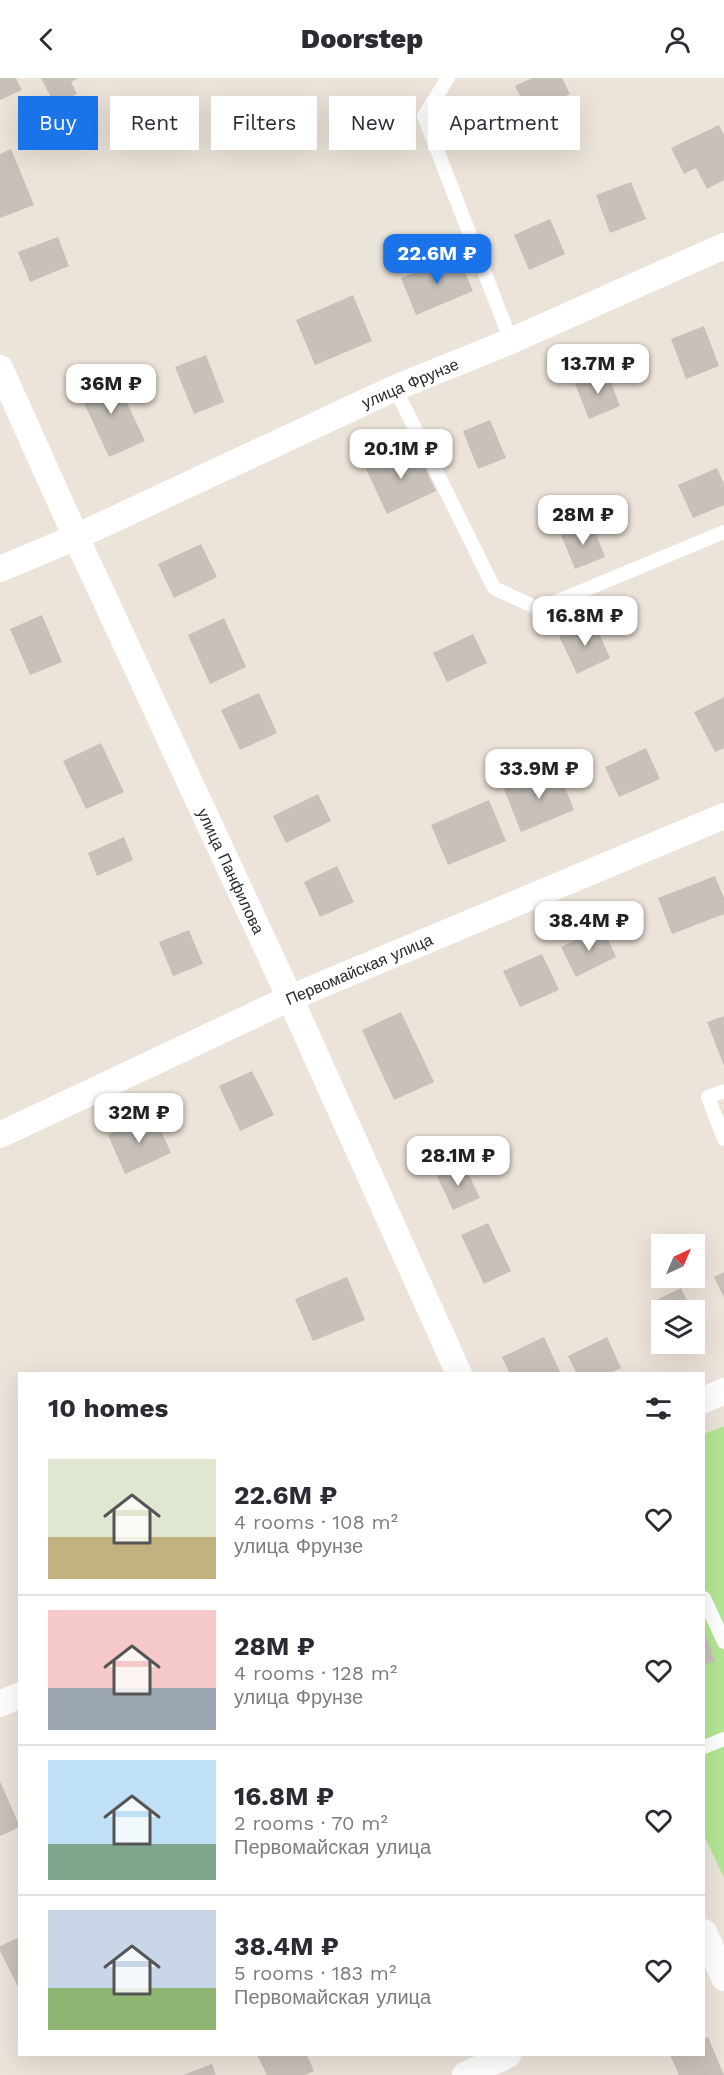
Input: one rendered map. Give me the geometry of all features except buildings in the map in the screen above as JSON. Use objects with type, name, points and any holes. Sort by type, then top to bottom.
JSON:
[{"type":"street","name":"улица Фрунзе","points":[[0,569],[76,537],[395,388],[511,341],[724,246]]},
{"type":"street","name":"улица Панфилова","points":[[0,368],[290,998],[458,1372]]},
{"type":"street","name":"Первомайская улица","points":[[0,1135],[290,998],[724,816]]},
{"type":"street","points":[[705,1400],[724,1392]]},
{"type":"street","points":[[0,1704],[18,1696]]},
{"type":"street","points":[[705,1936],[714,1967]]},
{"type":"street","points":[[465,2075],[506,2056]]},
{"type":"lane","points":[[448,78],[424,116],[511,341]]},
{"type":"lane","points":[[395,388],[494,588],[539,609],[724,532]]},
{"type":"lane","points":[[724,1091],[708,1097],[724,1139]]},
{"type":"lane","points":[[705,1600],[724,1642]]},
{"type":"lane","points":[[705,1747],[724,1739]]},
{"type":"green space","points":[[724,1426],[724,1878],[705,1837],[705,1434]]}]
